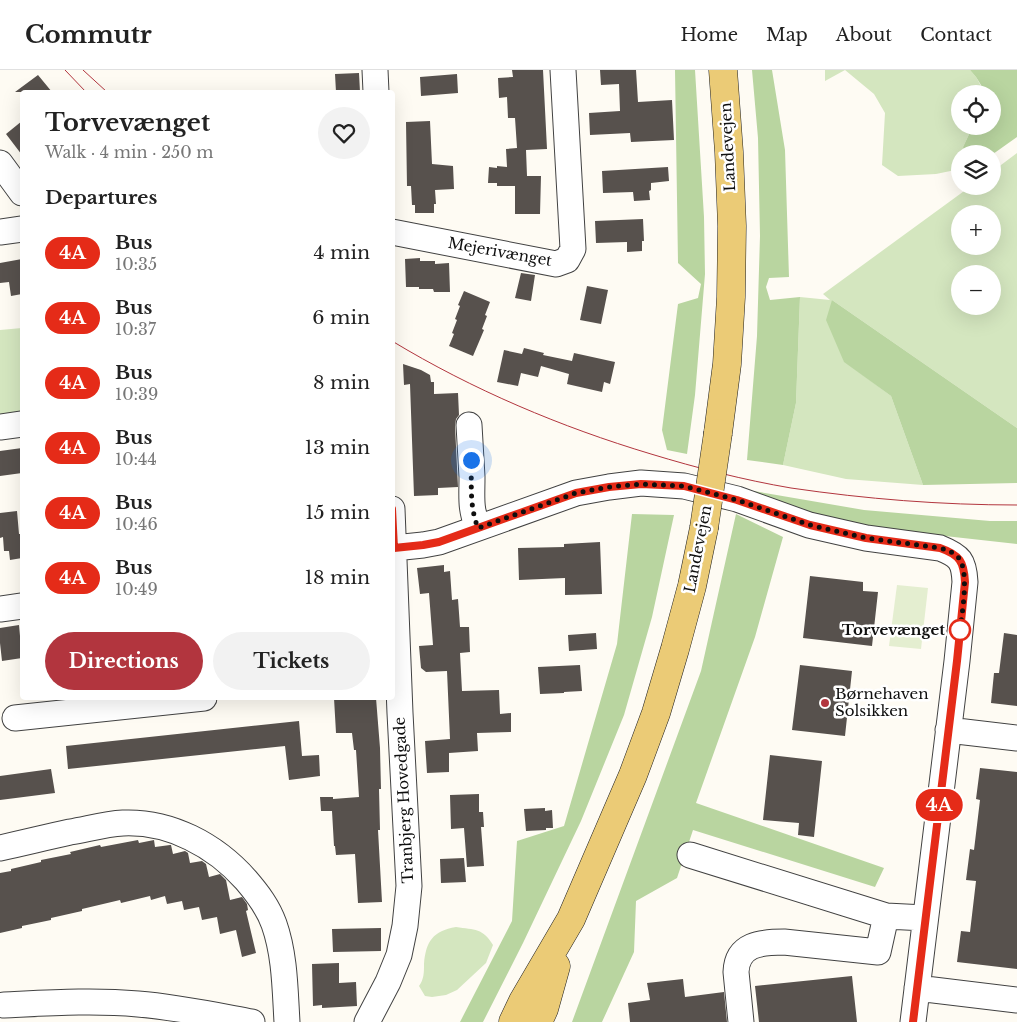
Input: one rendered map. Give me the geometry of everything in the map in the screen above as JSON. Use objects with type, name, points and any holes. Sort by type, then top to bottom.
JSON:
[{"type":"main road","name":"Landevejen","points":[[514,1022],[523,1002],[570,919],[633,775],[656,713],[692,586],[704,528],[718,433],[728,345],[731,297],[732,226],[723,70]]},
{"type":"main road","name":"Landevejen","points":[[538,1022],[544,1009],[570,919]]},
{"type":"street","points":[[375,70],[376,90]]},
{"type":"street","name":"Mejerivænget","points":[[395,233],[556,264],[567,260],[573,249],[563,70]]},
{"type":"street","points":[[0,163],[20,190]]},
{"type":"street","points":[[0,232],[20,229]]},
{"type":"street","points":[[0,427],[20,424]]},
{"type":"street","points":[[469,425],[472,478],[471,503],[473,516],[478,528]]},
{"type":"street","points":[[395,558],[423,545],[439,542],[576,493],[609,487],[650,484],[684,486],[737,500],[810,525],[866,538],[940,548],[959,558],[964,569],[965,582],[913,1022]]},
{"type":"street","name":"Tranbjerg Hovedgade","points":[[367,1022],[399,956],[405,926],[409,886],[395,580]]},
{"type":"street","points":[[0,609],[20,606]]},
{"type":"street","points":[[15,718],[91,704],[166,700]]},
{"type":"street","points":[[948,730],[1017,738]]},
{"type":"street","points":[[0,848],[100,826],[124,823],[163,827],[180,832],[196,840],[215,852],[240,873],[257,892],[268,909],[280,943],[287,1022]]},
{"type":"street","points":[[690,855],[886,916],[925,918]]},
{"type":"street","points":[[741,1022],[736,964],[744,950],[768,942],[784,942],[878,952],[886,916]]},
{"type":"street","points":[[917,988],[1017,1000]]},
{"type":"street","points":[[4,1005],[64,1002],[137,1004],[252,1022]]},
{"type":"green space","points":[[675,70],[695,70],[704,217],[705,274],[695,395],[687,454],[667,450],[662,430],[678,304],[698,298],[701,284],[678,263]]},
{"type":"green space","points":[[752,70],[772,70],[785,150],[789,277],[769,278],[766,287],[770,300],[800,297],[796,403],[783,465],[747,460],[757,336],[760,236],[758,138]]},
{"type":"green space","points":[[825,70],[845,70],[825,81]]},
{"type":"green space","points":[[845,70],[970,70],[980,85],[951,85],[951,135],[969,135],[964,145],[951,145],[951,171],[936,174],[898,176],[882,165],[885,113],[874,94]]},
{"type":"green space","points":[[970,70],[1017,70],[1017,137],[1001,148],[1001,145],[964,145],[969,135],[1001,135],[1001,85],[981,85]]},
{"type":"green space","points":[[1017,153],[1017,428],[832,300],[844,361],[891,396],[923,485],[846,479],[783,465],[796,403],[800,297],[830,300],[823,294],[959,195],[1001,195],[1001,165]]},
{"type":"green space","points":[[832,300],[1017,428],[1017,483],[923,485],[891,396],[844,362],[826,320]]},
{"type":"green space","points":[[20,328],[20,417],[0,420],[0,330]]},
{"type":"green space","points":[[754,491],[864,510],[990,521],[1017,521],[1017,544],[891,530],[813,515],[752,494]]},
{"type":"green space","points":[[632,514],[674,515],[652,617],[624,715],[581,821],[483,1022],[460,1022],[512,921],[517,841],[564,826],[617,644]]},
{"type":"green space","points":[[736,514],[783,537],[755,637],[696,803],[884,868],[875,887],[693,830],[677,878],[636,901],[634,952],[602,1022],[572,1022],[701,671]]},
{"type":"green space","points":[[897,585],[928,588],[921,649],[889,646]]},
{"type":"green space","points":[[456,927],[478,931],[486,935],[493,945],[486,963],[457,990],[446,995],[425,996],[419,986],[423,978],[425,956],[429,943],[436,934]]},
{"type":"building","points":[[512,70],[543,70],[547,149],[526,150],[527,176],[541,176],[540,214],[515,214],[515,186],[497,186],[497,183],[488,183],[489,167],[507,167],[506,149],[517,148],[515,118],[508,118],[507,97],[499,98],[498,78],[513,77]]},
{"type":"building","points":[[600,70],[636,70],[638,102],[672,100],[674,140],[631,142],[630,133],[590,135],[589,113],[620,111],[619,84],[601,85]]},
{"type":"building","points":[[359,73],[360,90],[336,90],[335,74]]},
{"type":"building","points":[[457,74],[458,93],[421,96],[420,77]]},
{"type":"building","points":[[38,75],[50,90],[20,90],[20,92],[15,92]]},
{"type":"building","points":[[430,121],[432,164],[453,166],[454,189],[435,190],[436,204],[434,204],[434,213],[415,213],[415,205],[412,205],[411,186],[407,186],[406,122]]},
{"type":"building","points":[[20,123],[20,152],[6,134]]},
{"type":"building","points":[[668,167],[669,181],[651,183],[651,190],[649,191],[650,200],[634,201],[633,192],[603,193],[602,171]]},
{"type":"building","points":[[643,219],[644,241],[642,241],[642,251],[627,252],[627,242],[596,243],[595,221]]},
{"type":"building","points":[[420,258],[420,261],[435,261],[435,264],[449,263],[450,292],[434,292],[433,289],[406,287],[405,259]]},
{"type":"building","points":[[20,259],[20,294],[11,296],[9,282],[0,283],[0,263]]},
{"type":"building","points":[[521,273],[535,275],[531,301],[515,298]]},
{"type":"building","points":[[587,286],[608,290],[601,324],[580,320]]},
{"type":"building","points":[[464,291],[490,302],[482,329],[484,330],[473,356],[449,346],[454,334],[452,333],[457,320],[455,319],[460,306],[458,305]]},
{"type":"building","points":[[524,348],[544,353],[543,355],[572,361],[574,353],[615,362],[610,384],[604,382],[602,392],[567,384],[569,374],[541,366],[538,377],[521,373],[518,386],[497,382],[504,350],[522,354]]},
{"type":"building","points":[[403,364],[430,375],[431,382],[434,382],[434,394],[458,393],[459,415],[455,426],[458,487],[438,488],[438,495],[414,496],[410,384],[404,385]]},
{"type":"building","points":[[20,448],[20,473],[0,476],[0,451]]},
{"type":"building","points":[[17,511],[20,534],[20,558],[10,560],[9,551],[4,551],[3,537],[0,538],[0,513]]},
{"type":"building","points":[[600,542],[602,594],[565,595],[565,578],[519,580],[518,548],[564,547],[564,544]]},
{"type":"building","points":[[444,565],[444,572],[450,571],[452,600],[458,599],[460,627],[469,627],[470,652],[460,653],[462,691],[499,690],[500,714],[511,713],[511,732],[477,733],[478,751],[449,753],[449,772],[427,773],[425,741],[450,739],[447,671],[426,672],[421,668],[419,646],[433,645],[429,593],[420,594],[417,568]]},
{"type":"building","points":[[810,576],[863,582],[863,591],[878,592],[872,646],[803,638]]},
{"type":"building","points":[[19,625],[20,658],[2,661],[0,628]]},
{"type":"building","points":[[596,633],[597,649],[569,651],[568,635]]},
{"type":"building","points":[[1004,633],[1017,635],[1017,706],[991,703],[994,673],[999,673]]},
{"type":"building","points":[[580,665],[582,691],[540,694],[538,667]]},
{"type":"building","points":[[800,665],[852,671],[845,736],[792,730]]},
{"type":"building","points":[[334,700],[376,700],[380,748],[380,830],[378,830],[382,902],[358,903],[355,854],[336,855],[332,811],[321,811],[320,797],[333,797],[333,799],[359,797],[356,750],[354,750],[352,733],[336,733]]},
{"type":"building","points":[[299,721],[302,756],[319,755],[320,776],[289,780],[285,746],[68,769],[66,746]]},
{"type":"building","points":[[770,755],[822,761],[814,837],[798,835],[799,823],[763,820]]},
{"type":"building","points":[[980,768],[1017,772],[1017,969],[957,962],[961,931],[970,932],[976,881],[966,880],[970,849],[974,850],[980,800],[976,799]]},
{"type":"building","points":[[51,769],[55,793],[0,800],[0,776]]},
{"type":"building","points":[[479,794],[479,812],[483,812],[484,827],[481,827],[484,866],[467,867],[464,828],[451,829],[450,795]]},
{"type":"building","points":[[545,808],[545,811],[552,810],[553,828],[526,831],[524,809]]},
{"type":"building","points":[[138,840],[139,843],[154,840],[155,847],[171,845],[173,854],[185,851],[188,853],[190,863],[202,861],[206,864],[209,877],[220,874],[226,880],[230,900],[242,897],[247,904],[248,910],[246,911],[256,953],[242,957],[236,930],[220,934],[217,917],[202,920],[199,907],[184,910],[182,901],[167,904],[165,896],[151,900],[150,896],[121,903],[120,900],[0,933],[0,873],[41,862],[41,860],[71,854],[70,852],[100,845],[101,847]]},
{"type":"building","points":[[464,858],[466,882],[441,883],[440,859]]},
{"type":"building","points":[[381,928],[381,951],[333,952],[332,929]]},
{"type":"building","points":[[339,963],[339,983],[356,982],[357,1006],[322,1008],[322,1005],[313,1006],[312,964]]},
{"type":"building","points":[[852,976],[857,1022],[759,1022],[755,986]]},
{"type":"building","points":[[683,979],[685,997],[724,992],[727,1022],[630,1022],[628,1003],[650,1000],[647,983]]},
{"type":"tram line","points":[[65,70],[84,90]]},
{"type":"tram line","points":[[83,70],[105,90]]},
{"type":"tram line","points":[[395,343],[454,376],[518,406],[584,432],[703,469],[773,485],[847,495],[932,503],[1017,505]]},
{"type":"bus line","name":"4A","points":[[395,548],[439,542],[576,493],[641,484],[684,486],[737,500],[810,525],[866,538],[940,548],[959,558],[964,569],[965,582],[913,1022]]},
{"type":"place","name":"Torvevænget","points":[[960,630]]},
{"type":"place","name":"Børnehaven Solsikken","points":[[825,703]]},
{"type":"route","points":[[471,460],[471,503],[473,516],[478,528],[576,493],[641,484],[684,486],[737,500],[810,525],[866,538],[940,548],[959,558],[964,569],[965,582],[960,630]]}]
